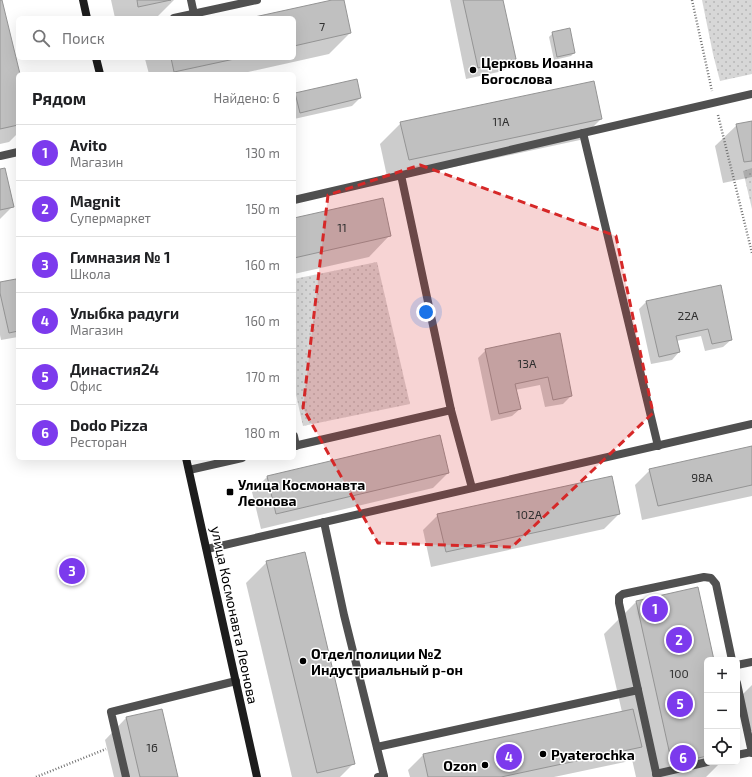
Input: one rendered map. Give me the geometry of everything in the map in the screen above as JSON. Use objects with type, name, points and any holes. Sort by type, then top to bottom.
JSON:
[{"type":"main road","points":[[83,0],[87,16]]},
{"type":"main road","points":[[96,60],[100,72]]},
{"type":"main road","name":"улица Космонавта Леонова","points":[[186,460],[257,777]]},
{"type":"lane","points":[[191,0],[194,14]]},
{"type":"lane","points":[[184,16],[258,0]]},
{"type":"lane","points":[[296,200],[752,94]]},
{"type":"lane","points":[[583,133],[658,446]]},
{"type":"lane","points":[[0,156],[16,152]]},
{"type":"lane","points":[[401,175],[451,410],[472,488]]},
{"type":"lane","points":[[296,446],[451,410]]},
{"type":"lane","points":[[207,549],[752,424]]},
{"type":"lane","points":[[189,470],[233,460]]},
{"type":"lane","points":[[324,522],[344,615],[384,776],[378,777]]},
{"type":"lane","points":[[704,763],[656,775],[619,597],[623,594],[704,577],[711,578],[716,584],[731,657]]},
{"type":"lane","points":[[740,664],[752,662]]},
{"type":"lane","points":[[126,777],[111,712],[236,681]]},
{"type":"lane","points":[[377,747],[638,690]]},
{"type":"lane","points":[[739,693],[752,752],[740,754]]},
{"type":"path","points":[[692,0],[715,103],[752,253]]},
{"type":"path","points":[[36,777],[118,744]]},
{"type":"highlighted area","points":[[420,165],[616,236],[653,413],[512,547],[378,543],[303,408],[328,195]]},
{"type":"shaded area","points":[[702,0],[752,0],[752,74],[720,81]]},
{"type":"shaded area","points":[[752,168],[752,209],[743,171]]},
{"type":"shaded area","points":[[377,262],[410,404],[303,426],[296,395],[296,279]]},
{"type":"building","points":[[0,0],[2,0],[20,72],[16,72],[16,125],[0,129]]},
{"type":"building","points":[[137,0],[171,0],[138,7]]},
{"type":"building","points":[[332,0],[344,0],[351,33],[296,46],[296,16],[259,16]]},
{"type":"building","points":[[463,0],[503,0],[516,59],[478,68]]},
{"type":"building","points":[[570,28],[575,53],[557,57],[552,32]]},
{"type":"building","points":[[171,60],[230,60],[174,72]]},
{"type":"building","points":[[357,79],[361,98],[300,113],[296,93]]},
{"type":"building","points":[[594,81],[602,119],[409,160],[400,122]]},
{"type":"building","points":[[752,121],[752,161],[744,162],[736,124]]},
{"type":"building","points":[[5,168],[14,207],[0,210],[0,169]]},
{"type":"building","points":[[383,198],[391,236],[296,258],[296,218]]},
{"type":"building","points":[[16,279],[16,331],[9,333],[0,293],[0,282]]},
{"type":"building","points":[[721,285],[732,340],[712,344],[708,329],[676,336],[680,352],[659,357],[646,301]]},
{"type":"building","points":[[560,333],[572,396],[553,400],[548,377],[515,384],[521,409],[499,414],[485,349]]},
{"type":"building","points":[[440,435],[449,473],[276,514],[267,476]]},
{"type":"building","points":[[752,446],[752,485],[658,506],[649,469]]},
{"type":"building","points":[[612,476],[620,514],[446,552],[437,514]]},
{"type":"building","points":[[305,552],[355,764],[317,773],[266,561]]},
{"type":"building","points":[[698,587],[713,657],[704,657],[704,757],[672,764],[636,601]]},
{"type":"building","points":[[162,709],[178,777],[140,777],[126,717]]},
{"type":"building","points":[[633,709],[642,747],[501,777],[428,777],[423,754]]},
{"type":"place","name":"Церковь Иоанна Богослова","points":[[473,70]]},
{"type":"place","name":"Улица Космонавта Леонова","points":[[230,492]]},
{"type":"place","name":"Гимназия № 1","points":[[72,571]]},
{"type":"place","name":"Avito","points":[[655,609]]},
{"type":"place","name":"Magnit","points":[[679,640]]},
{"type":"place","name":"Отдел полиции №2 Индустриальный р-он","points":[[303,661]]},
{"type":"place","name":"Династия24","points":[[680,704]]},
{"type":"place","name":"Pyaterochka","points":[[543,754]]},
{"type":"place","name":"Улыбка радуги","points":[[509,757]]},
{"type":"place","name":"Dodo Pizza","points":[[683,758]]},
{"type":"place","name":"Ozon","points":[[485,765]]}]
